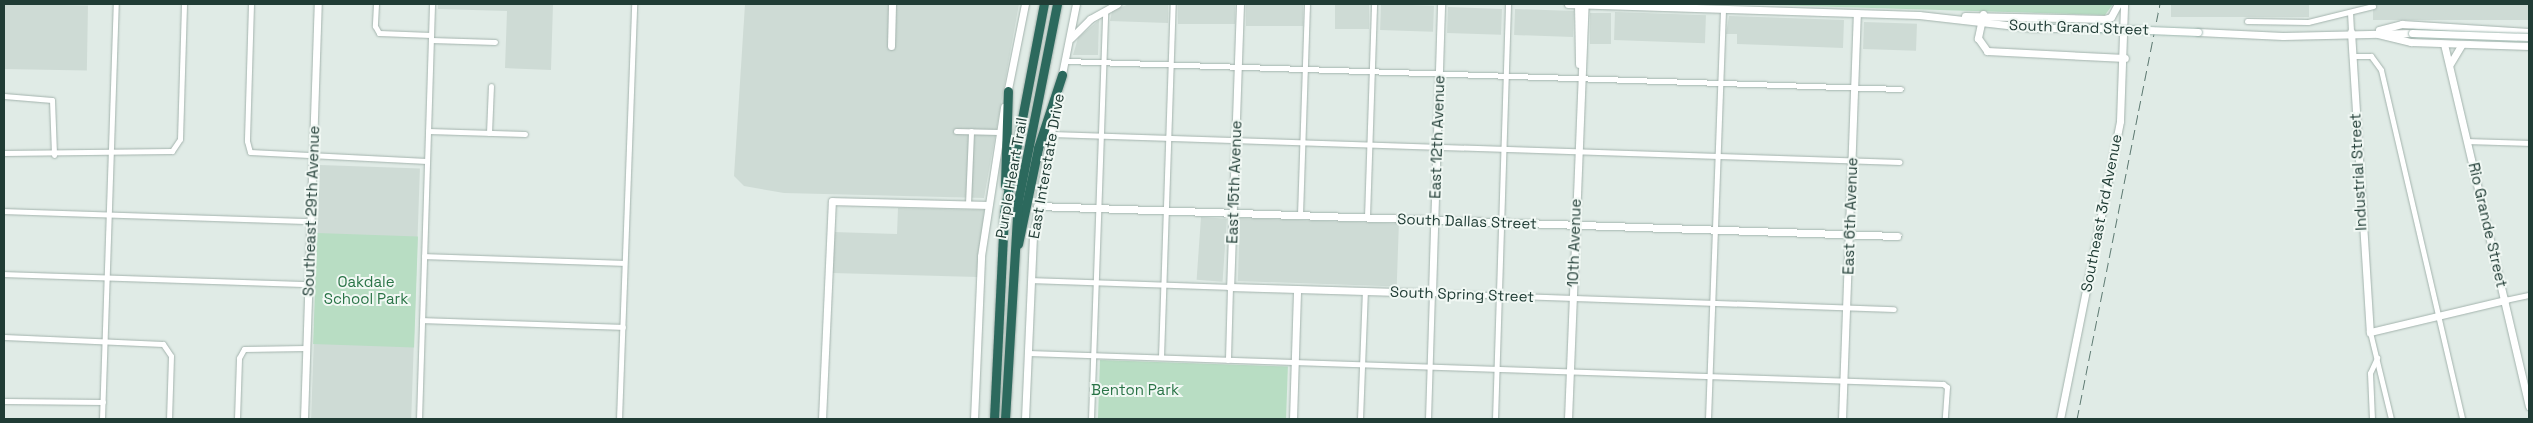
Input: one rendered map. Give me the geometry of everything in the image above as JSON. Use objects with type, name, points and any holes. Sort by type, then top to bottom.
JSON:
[{"type":"highway","name":"Purple Heart Trail","points":[[994,419],[1003,227],[1044,4]]},
{"type":"highway","name":"Purple Heart Trail","points":[[1005,419],[1011,291],[1018,202],[1057,4]]},
{"type":"highway","points":[[1011,291],[1038,148],[1062,75]]},
{"type":"highway","points":[[1003,227],[1008,91]]},
{"type":"main road","name":"Southeast 29th Avenue","points":[[304,419],[318,4]]},
{"type":"main road","points":[[891,46],[892,4]]},
{"type":"main road","points":[[974,419],[986,205],[1023,13],[1023,4]]},
{"type":"main road","points":[[1069,40],[1105,10],[1117,4]]},
{"type":"main road","name":"East 15th Avenue","points":[[1230,287],[1240,4]]},
{"type":"main road","name":"East 12th Avenue","points":[[1432,293],[1441,4]]},
{"type":"main road","name":"South Grand Street","points":[[1568,4],[1954,17],[1978,21],[2099,28],[2283,36],[2373,32]]},
{"type":"main road","name":"10th Avenue","points":[[1568,419],[1580,78],[1578,4]]},
{"type":"main road","name":"10th Avenue","points":[[1580,67],[1585,4]]},
{"type":"main road","points":[[1954,17],[1983,14],[2104,19],[2111,17],[2118,4]]},
{"type":"main road","name":"Southeast 3rd Avenue","points":[[2060,419],[2120,121],[2125,58],[2124,4]]},
{"type":"main road","name":"East Interstate Drive","points":[[1025,419],[1030,280],[1037,206],[1074,6]]},
{"type":"main road","name":"East 6th Avenue","points":[[1842,419],[1857,13]]},
{"type":"main road","points":[[1983,14],[1978,21],[1979,44],[1987,51],[2125,58]]},
{"type":"main road","points":[[2373,32],[2402,24],[2508,28],[2529,32]]},
{"type":"main road","points":[[2508,28],[2508,46]]},
{"type":"main road","name":"Industrial Street","points":[[2351,32],[2370,332]]},
{"type":"main road","points":[[2373,32],[2529,37]]},
{"type":"main road","points":[[2373,32],[2393,39],[2447,44],[2529,46]]},
{"type":"main road","name":"Rio Grande Street","points":[[2447,44],[2447,56],[2529,406]]},
{"type":"main road","points":[[2450,66],[2452,53],[2462,44]]},
{"type":"main road","points":[[822,419],[832,201],[986,205]]},
{"type":"main road","name":"South Dallas Street","points":[[1037,206],[1896,236]]},
{"type":"main road","name":"South Spring Street","points":[[1230,287],[1432,293]]},
{"type":"main road","points":[[1293,419],[1297,289]]},
{"type":"main road","points":[[2370,332],[2505,300]]},
{"type":"street","points":[[102,419],[116,4]]},
{"type":"street","points":[[4,153],[54,155],[111,150],[165,153],[175,148],[180,139],[184,4]]},
{"type":"street","points":[[251,4],[246,141],[250,152],[313,157],[427,161]]},
{"type":"street","points":[[376,4],[375,26],[379,32],[495,42]]},
{"type":"street","points":[[418,419],[432,4]]},
{"type":"street","points":[[619,419],[624,326],[624,263],[634,4]]},
{"type":"street","points":[[1161,357],[1173,4]]},
{"type":"street","points":[[1300,215],[1307,4]]},
{"type":"street","points":[[1367,218],[1374,4]]},
{"type":"street","points":[[1495,419],[1508,4]]},
{"type":"street","points":[[2247,21],[2308,22],[2373,6]]},
{"type":"street","points":[[1708,419],[1723,9]]},
{"type":"street","points":[[1092,419],[1105,10]]},
{"type":"street","name":"Industrial Street","points":[[2350,12],[2351,32]]},
{"type":"street","points":[[2352,56],[2371,56],[2379,62],[2462,419]]},
{"type":"street","points":[[1065,61],[1901,89]]},
{"type":"street","points":[[489,132],[491,86]]},
{"type":"street","points":[[4,96],[52,100],[54,155]]},
{"type":"street","points":[[428,131],[524,134]]},
{"type":"street","points":[[956,131],[999,132]]},
{"type":"street","points":[[968,204],[971,131]]},
{"type":"street","points":[[1051,134],[1900,162]]},
{"type":"street","points":[[2468,141],[2529,143]]},
{"type":"street","points":[[4,211],[310,221]]},
{"type":"street","points":[[424,256],[624,263]]},
{"type":"street","points":[[4,274],[308,284]]},
{"type":"street","name":"South Spring Street","points":[[1030,280],[1230,287]]},
{"type":"street","name":"East 15th Avenue","points":[[1228,360],[1230,287]]},
{"type":"street","points":[[1360,419],[1365,291]]},
{"type":"street","name":"South Spring Street","points":[[1432,293],[1894,309]]},
{"type":"street","name":"East 12th Avenue","points":[[1428,419],[1432,293]]},
{"type":"street","points":[[2505,300],[2529,295]]},
{"type":"street","points":[[422,320],[624,326]]},
{"type":"street","points":[[2370,332],[2391,419]]},
{"type":"street","points":[[4,337],[105,340],[167,346],[171,356],[169,419]]},
{"type":"street","points":[[237,419],[239,358],[244,348],[306,348]]},
{"type":"street","points":[[1028,353],[1946,384],[1945,419]]},
{"type":"street","points":[[2372,419],[2370,373],[2376,358]]},
{"type":"street","points":[[4,401],[103,402]]},
{"type":"shaded area","points":[[4,4],[88,5],[87,70],[4,69]]},
{"type":"shaded area","points":[[438,4],[553,4],[551,70],[505,68],[507,11],[438,9]]},
{"type":"shaded area","points":[[745,4],[1019,4],[984,198],[784,193],[744,186],[734,176]]},
{"type":"shaded area","points":[[1129,4],[1168,4],[1168,23],[1110,21],[1112,11]]},
{"type":"shaded area","points":[[1178,4],[1235,4],[1235,24],[1178,24]]},
{"type":"shaded area","points":[[1246,4],[1303,4],[1303,26],[1246,26]]},
{"type":"shaded area","points":[[1335,4],[1369,4],[1369,29],[1335,29]]},
{"type":"shaded area","points":[[1381,4],[1434,6],[1433,32],[1380,30]]},
{"type":"shaded area","points":[[2171,4],[2309,4],[2309,17],[2171,17]]},
{"type":"shaded area","points":[[2373,4],[2529,4],[2529,20],[2373,20]]},
{"type":"shaded area","points":[[1448,7],[1502,9],[1501,35],[1447,33]]},
{"type":"shaded area","points":[[1515,9],[1574,11],[1573,37],[1514,35]]},
{"type":"shaded area","points":[[1615,12],[1706,15],[1705,43],[1614,40]]},
{"type":"shaded area","points":[[1590,13],[1611,13],[1611,44],[1590,44]]},
{"type":"shaded area","points":[[1729,16],[1844,20],[1843,48],[1737,44],[1737,34],[1726,34]]},
{"type":"shaded area","points":[[1099,20],[1098,55],[1073,55],[1078,38]]},
{"type":"shaded area","points":[[1864,22],[1917,24],[1916,51],[1863,49]]},
{"type":"shaded area","points":[[320,165],[420,168],[411,419],[311,419]]},
{"type":"shaded area","points":[[898,208],[984,210],[978,277],[832,273],[833,232],[897,234]]},
{"type":"shaded area","points":[[1201,217],[1227,219],[1223,282],[1197,280]]},
{"type":"shaded area","points":[[1240,218],[1399,224],[1397,287],[1238,281]]},
{"type":"green space","points":[[1738,4],[2113,4],[2105,15]]},
{"type":"green space","name":"Oakdale School Park","points":[[317,233],[418,237],[414,347],[313,344]]},
{"type":"green space","name":"Benton Park","points":[[1100,360],[1288,367],[1286,419],[1098,419]]},
{"type":"railway","points":[[2077,419],[2160,4]]}]
